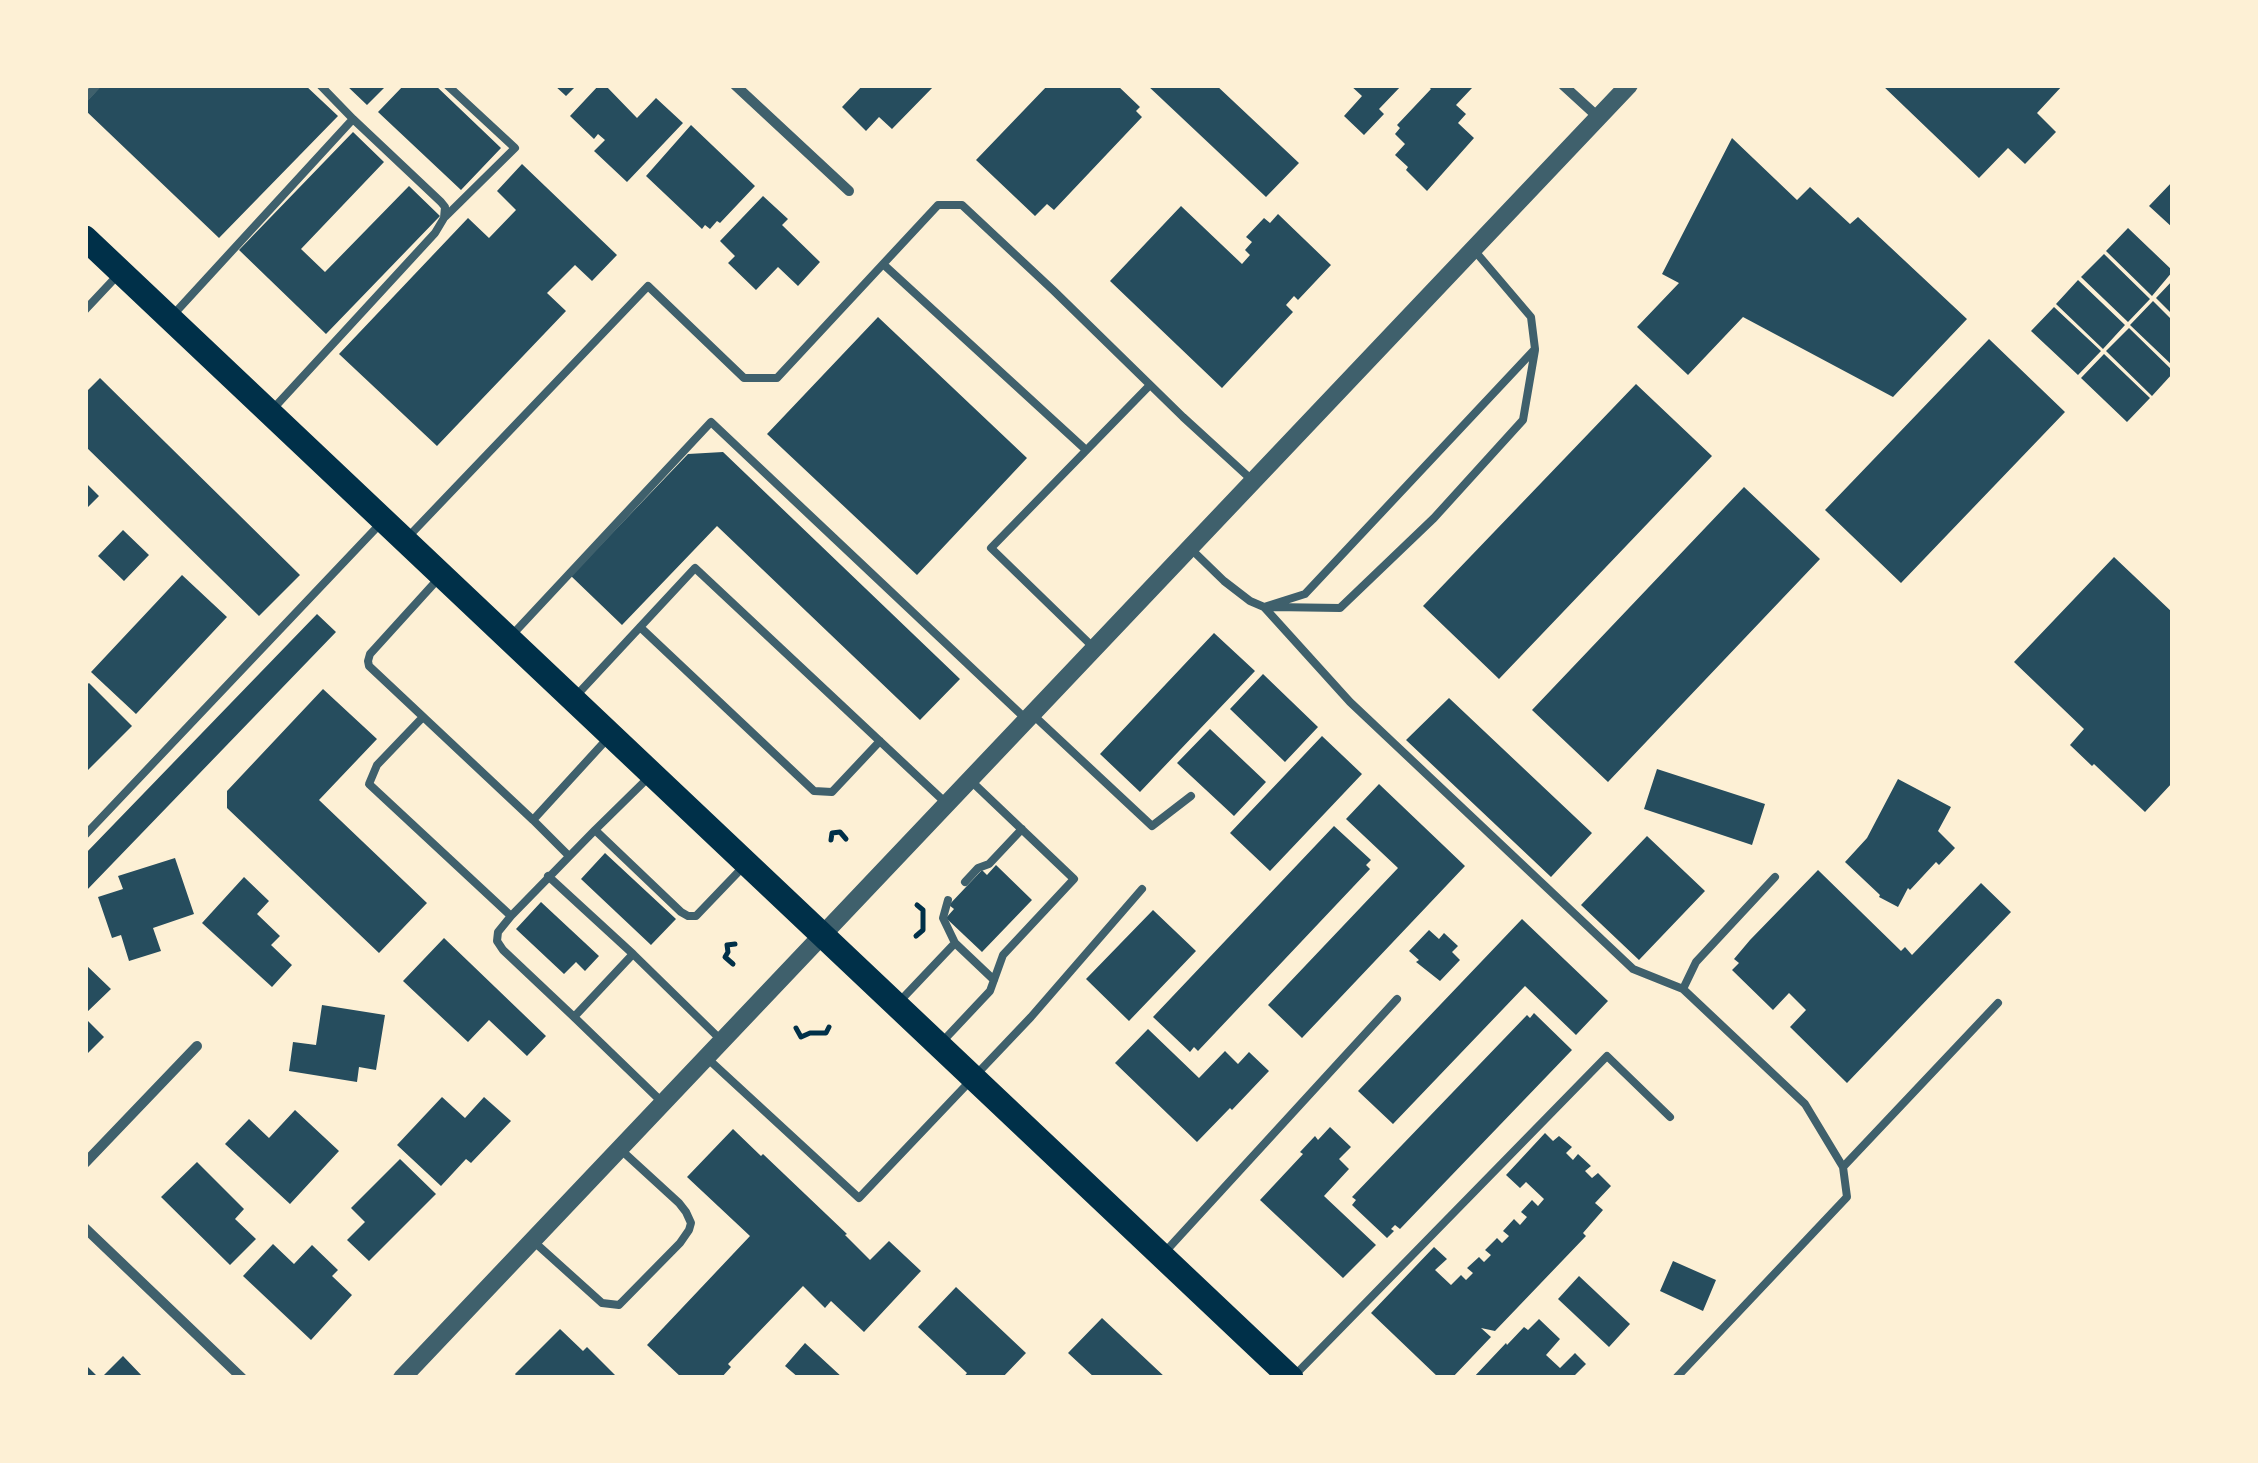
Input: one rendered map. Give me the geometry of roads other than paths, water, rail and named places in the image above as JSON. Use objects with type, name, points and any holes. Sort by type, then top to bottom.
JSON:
[{"type":"main road","points":[[85,238],[1292,1378]]},
{"type":"street","points":[[1563,85],[1598,118]]},
{"type":"street","points":[[402,1378],[1628,85]]},
{"type":"street","points":[[741,87],[849,192]]},
{"type":"street","points":[[85,1162],[197,1046]]},
{"type":"street","points":[[85,1228],[242,1378]]},
{"type":"lane","points":[[85,98],[97,85]]},
{"type":"lane","points":[[320,85],[441,202],[444,218]]},
{"type":"lane","points":[[270,412],[435,233],[444,218],[515,148],[447,85]]},
{"type":"lane","points":[[170,318],[353,119]]},
{"type":"lane","points":[[405,540],[648,286],[744,378],[778,378],[938,205],[962,205],[1253,481]]},
{"type":"lane","points":[[1190,548],[1250,602],[1264,607],[1340,608],[1434,518],[1523,420],[1535,348],[1531,317],[1473,249]]},
{"type":"lane","points":[[883,264],[1086,450]]},
{"type":"lane","points":[[85,310],[122,272]]},
{"type":"lane","points":[[1264,607],[1305,594],[1535,348]]},
{"type":"lane","points":[[1094,648],[991,548],[1150,385]]},
{"type":"lane","points":[[508,638],[711,422],[1152,826],[1192,796]]},
{"type":"lane","points":[[85,835],[384,520]]},
{"type":"lane","points":[[573,699],[695,568],[947,804]]},
{"type":"lane","points":[[442,575],[370,654],[369,666],[569,856]]},
{"type":"lane","points":[[1264,607],[1350,702],[1632,970],[1682,989],[1805,1104],[1843,1167],[1847,1197],[1676,1378]]},
{"type":"lane","points":[[640,626],[814,791],[832,792],[880,741]]},
{"type":"lane","points":[[423,717],[377,766],[369,784],[511,916]]},
{"type":"lane","points":[[533,820],[611,735]]},
{"type":"lane","points":[[651,775],[548,876],[498,932],[497,941],[663,1103]]},
{"type":"lane","points":[[939,1045],[990,991],[1003,955],[1074,879],[970,780]]},
{"type":"lane","points":[[965,882],[978,868],[989,864],[1022,829]]},
{"type":"lane","points":[[595,830],[688,916],[696,916],[746,864]]},
{"type":"lane","points":[[548,876],[722,1041]]},
{"type":"lane","points":[[1682,989],[1696,962],[1775,877]]},
{"type":"lane","points":[[706,1057],[859,1198],[1031,1017],[1142,890]]},
{"type":"lane","points":[[948,900],[943,918],[955,943],[994,980]]},
{"type":"lane","points":[[896,1005],[955,943]]},
{"type":"lane","points":[[574,1016],[633,954]]},
{"type":"lane","points":[[1162,1256],[1397,999]]},
{"type":"lane","points":[[1843,1167],[1998,1003]]},
{"type":"lane","points":[[1292,1378],[1607,1056],[1670,1117]]},
{"type":"lane","points":[[532,1240],[602,1303],[619,1305],[680,1243],[691,1223],[686,1212],[620,1149]]}]
